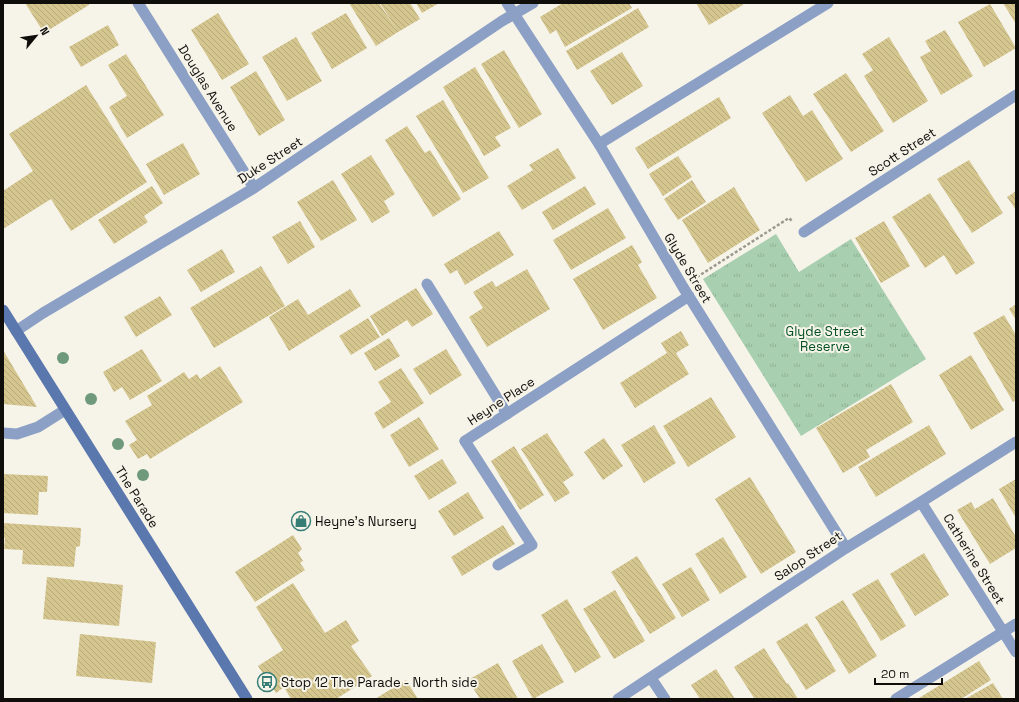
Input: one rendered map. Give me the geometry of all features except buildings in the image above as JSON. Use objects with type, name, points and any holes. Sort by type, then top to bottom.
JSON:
[{"type":"main road","name":"The Parade","points":[[3,310],[247,699]]},
{"type":"street","name":"Douglas Avenue","points":[[138,3],[254,188]]},
{"type":"street","name":"Glyde Street","points":[[507,3],[599,144],[686,292],[846,548]]},
{"type":"street","name":"Duke Street","points":[[16,331],[43,313],[254,188],[495,25],[533,3]]},
{"type":"street","points":[[599,144],[828,3]]},
{"type":"street","name":"Scott Street","points":[[804,232],[1016,95]]},
{"type":"street","points":[[427,284],[507,414]]},
{"type":"street","name":"Heyne Place","points":[[498,566],[532,545],[465,441],[686,292]]},
{"type":"street","points":[[3,433],[17,434],[38,428],[65,410]]},
{"type":"street","name":"Salop Street","points":[[618,699],[846,548],[1016,442]]},
{"type":"street","name":"Catherine Street","points":[[921,502],[1016,652]]},
{"type":"street","points":[[896,699],[1016,624]]},
{"type":"street","points":[[651,678],[664,699]]},
{"type":"path","points":[[686,292],[789,218],[804,232]]},
{"type":"green space","name":"Glyde Street Reserve","points":[[776,234],[799,272],[851,239],[926,359],[801,436],[703,279]]},
{"type":"place","name":"Heyne's Nursery","points":[[301,521]]},
{"type":"place","name":"Stop 12 The Parade - North side","points":[[267,682]]}]
